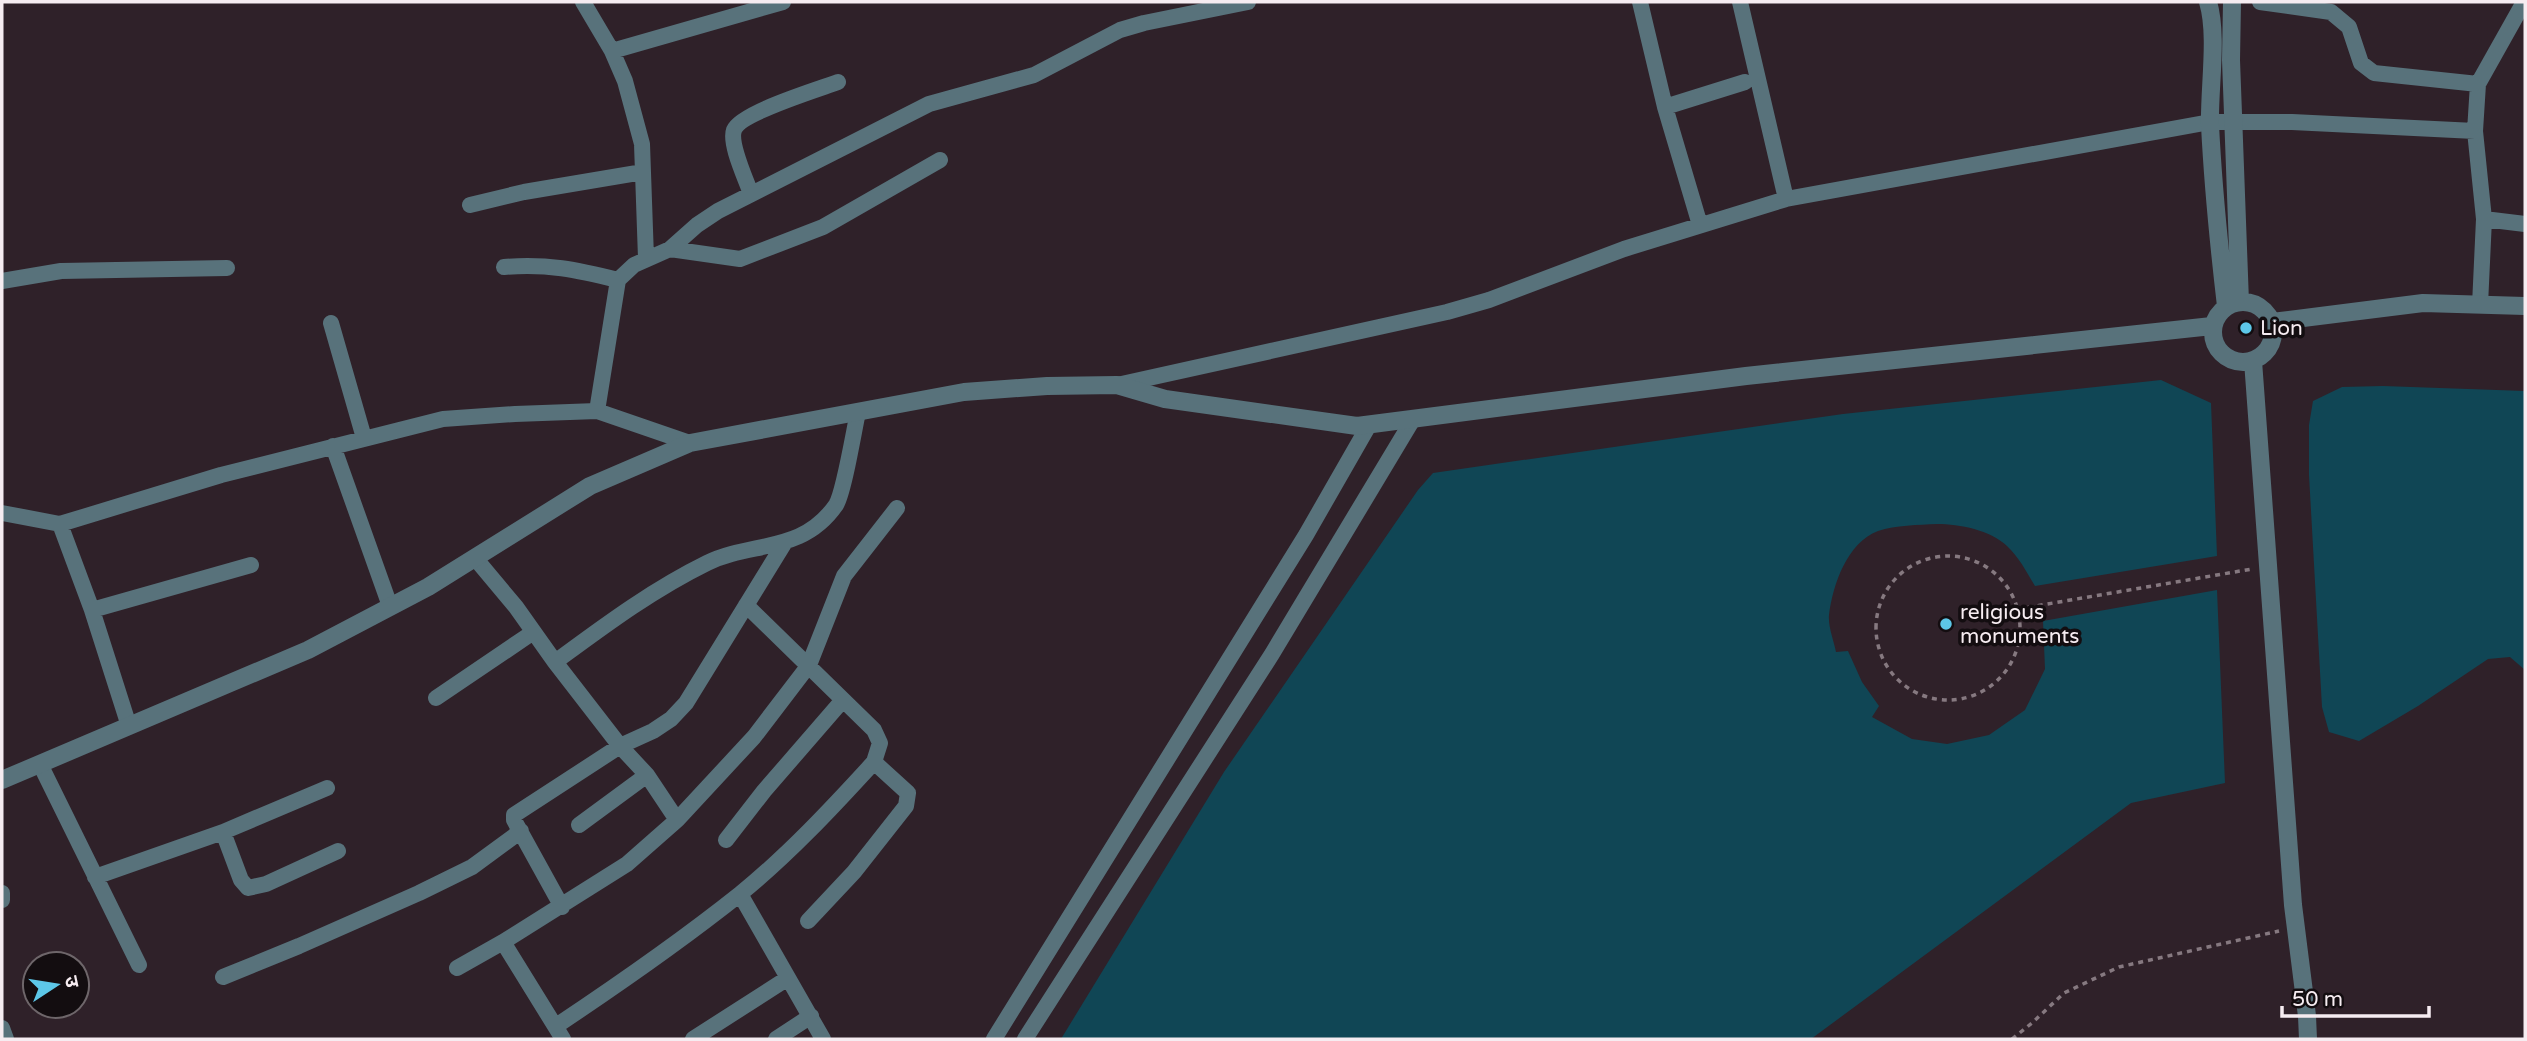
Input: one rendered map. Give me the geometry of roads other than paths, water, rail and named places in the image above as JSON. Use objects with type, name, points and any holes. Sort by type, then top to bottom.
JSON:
[{"type":"street","points":[[583,2],[612,51],[625,82],[642,144],[646,258]]},
{"type":"street","points":[[612,51],[783,2]]},
{"type":"street","points":[[597,411],[612,304],[618,280],[634,265],[670,249],[718,211],[929,104],[1034,75],[1120,30],[1206,6],[1248,2]]},
{"type":"street","points":[[1640,2],[1665,107],[1700,225]]},
{"type":"street","points":[[1740,2],[1786,199]]},
{"type":"street","points":[[2208,2],[2212,61],[2210,122],[2216,216],[2233,304]]},
{"type":"street","points":[[2232,2],[2233,304]]},
{"type":"street","points":[[2260,2],[2331,12],[2349,27],[2361,63],[2374,73],[2478,84]]},
{"type":"street","points":[[2480,304],[2484,219],[2475,131],[2478,84],[2524,2]]},
{"type":"street","points":[[751,194],[735,147],[733,132],[737,125],[752,114],[838,82]]},
{"type":"street","points":[[1665,107],[1745,82]]},
{"type":"street","points":[[2,780],[308,650],[428,587],[590,486],[690,443],[964,391],[1117,384],[1447,312],[1489,300],[1624,249],[1786,199],[2210,122],[2292,122],[2475,131]]},
{"type":"street","points":[[670,249],[740,259],[823,227],[940,160]]},
{"type":"street","points":[[470,205],[524,192],[643,172]]},
{"type":"street","points":[[2484,219],[2525,224]]},
{"type":"street","points":[[504,267],[530,264],[569,268],[618,280]]},
{"type":"street","points":[[2,281],[61,271],[227,268]]},
{"type":"street","points":[[2255,303],[2266,311],[2272,322],[2274,333],[2271,345],[2264,355],[2253,361],[2241,363],[2230,360],[2215,344],[2212,326],[2220,312],[2233,304],[2255,303]]},
{"type":"street","points":[[2272,322],[2423,303],[2525,306]]},
{"type":"street","points":[[331,323],[364,438]]},
{"type":"street","points":[[1117,384],[1166,399],[1357,426],[1746,376],[2212,326]]},
{"type":"street","points":[[2253,361],[2296,934],[2308,1039]]},
{"type":"street","points":[[2,513],[60,524],[221,475],[443,419],[597,411],[690,443]]},
{"type":"street","points":[[555,662],[650,594],[710,561],[785,542],[812,530],[837,503],[858,412]]},
{"type":"street","points":[[1025,1039],[1272,654],[1412,421]]},
{"type":"street","points":[[994,1039],[1306,535],[1369,425]]},
{"type":"street","points":[[333,446],[390,606]]},
{"type":"street","points":[[457,968],[562,907],[627,864],[677,820],[754,737],[809,665],[844,576],[897,508]]},
{"type":"street","points":[[60,524],[92,610],[129,726]]},
{"type":"street","points":[[562,907],[514,820],[517,811],[620,746],[653,731],[671,719],[686,703],[785,542]]},
{"type":"street","points":[[475,558],[516,607],[532,633],[620,746],[648,775],[677,820]]},
{"type":"street","points":[[92,610],[251,565]]},
{"type":"street","points":[[503,942],[560,1033],[620,984],[740,894],[777,861],[874,762],[880,743],[874,730],[746,605]]},
{"type":"street","points":[[436,698],[532,633]]},
{"type":"street","points":[[726,840],[764,791],[842,701]]},
{"type":"street","points":[[808,921],[854,872],[906,806],[908,793],[874,762]]},
{"type":"street","points":[[40,764],[139,965]]},
{"type":"street","points":[[579,825],[648,775]]},
{"type":"street","points":[[95,877],[223,832],[327,788]]},
{"type":"street","points":[[223,977],[419,893],[472,867],[521,831]]},
{"type":"street","points":[[223,832],[241,880],[248,888],[266,884],[338,851]]},
{"type":"street","points":[[2,893],[2,900]]},
{"type":"street","points":[[740,894],[823,1039]]},
{"type":"street","points":[[693,1039],[788,978]]},
{"type":"street","points":[[1031,978],[1054,995]]},
{"type":"street","points":[[776,1039],[811,1016]]},
{"type":"street","points":[[2,1028],[6,1039]]},
{"type":"water","points":[[2161,380],[2211,403],[2217,556],[2035,586],[2011,550],[2000,540],[1983,532],[1946,524],[1892,528],[1867,537],[1850,555],[1834,590],[1829,624],[1836,652],[1848,651],[1862,682],[1879,706],[1872,717],[1912,739],[1947,744],[1989,735],[2025,710],[2045,669],[2043,621],[2217,590],[2225,783],[2131,803],[1811,1039],[1061,1039],[1224,772],[1418,490],[1433,473],[1843,414]]},
{"type":"water","points":[[2342,387],[2525,391],[2525,670],[2510,657],[2488,659],[2418,706],[2359,741],[2329,732],[2322,707],[2309,475],[2309,425],[2313,401]]},
{"type":"place","name":"Lion","points":[[2246,328]]},
{"type":"place","name":"religious monuments","points":[[1946,624]]}]
